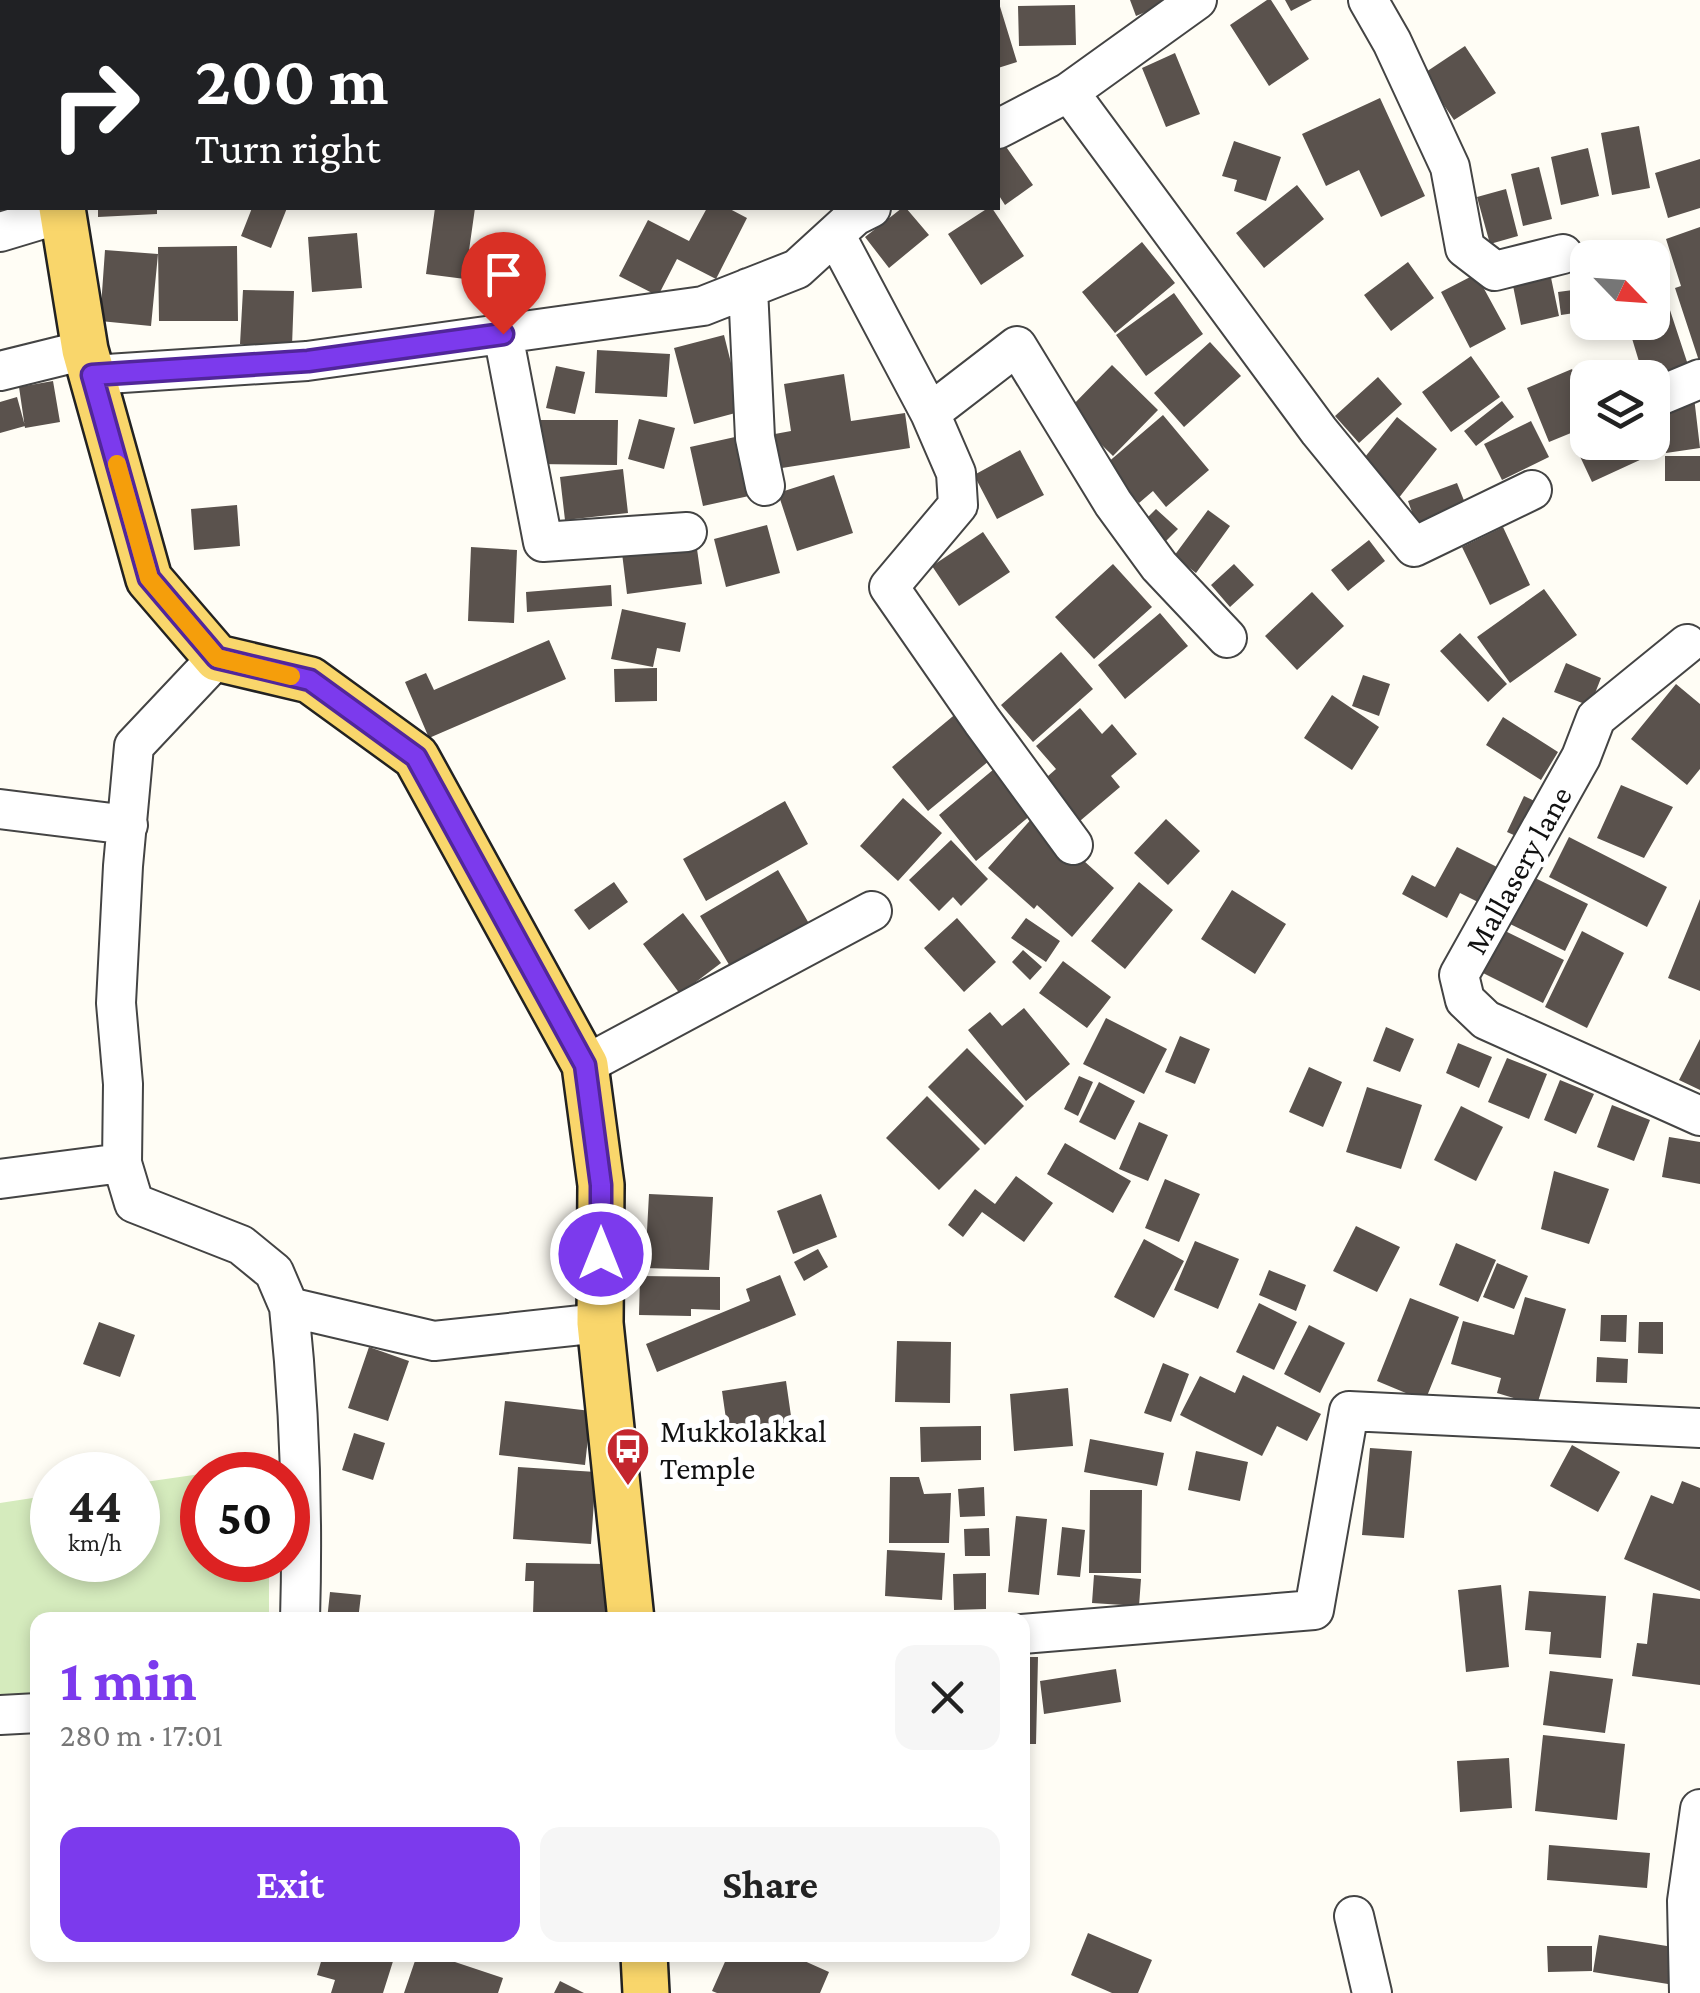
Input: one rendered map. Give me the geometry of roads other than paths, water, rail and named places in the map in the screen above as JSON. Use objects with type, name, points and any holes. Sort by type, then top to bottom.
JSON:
[{"type":"main road","points":[[62,210],[89,362],[149,578],[217,658],[310,680],[416,757],[585,1065],[601,1185],[600,1323],[630,1612]]},
{"type":"main road","points":[[644,1962],[646,1993]]},
{"type":"street","points":[[1000,127],[1069,92],[1197,0]]},
{"type":"street","points":[[1368,0],[1392,42],[1450,167],[1465,248],[1495,271],[1563,254]]},
{"type":"street","points":[[1069,92],[1319,431],[1414,547],[1532,490]]},
{"type":"street","points":[[0,232],[62,210]]},
{"type":"street","points":[[0,371],[89,362],[308,361],[703,306],[796,269],[854,217],[956,473],[958,506],[889,586],[982,721],[1074,844]]},
{"type":"street","points":[[748,288],[755,438],[765,486]]},
{"type":"street","points":[[503,334],[542,542],[687,532]]},
{"type":"street","points":[[930,412],[1018,346],[1114,503],[1159,566],[1227,638]]},
{"type":"street","points":[[1670,391],[1700,378]]},
{"type":"street","name":"Mallasery lane","points":[[1687,644],[1596,718],[1582,757],[1459,975],[1466,1000],[1486,1020],[1700,1116]]},
{"type":"street","points":[[217,658],[134,746],[116,1003],[123,1084],[122,1163],[134,1203],[241,1245],[274,1272],[289,1308],[298,1392],[300,1612]]},
{"type":"street","points":[[0,809],[128,825]]},
{"type":"street","points":[[585,1065],[872,910]]},
{"type":"street","points":[[0,1179],[122,1163]]},
{"type":"street","points":[[289,1308],[434,1341],[600,1323]]},
{"type":"street","points":[[1030,1633],[1314,1610],[1350,1411],[1700,1428]]},
{"type":"street","points":[[0,1715],[30,1713]]},
{"type":"street","points":[[1689,1993],[1688,1900],[1700,1809]]},
{"type":"street","points":[[1354,1916],[1372,1993]]},
{"type":"place","name":"Mukkolakkal Temple","points":[[628,1487]]}]
